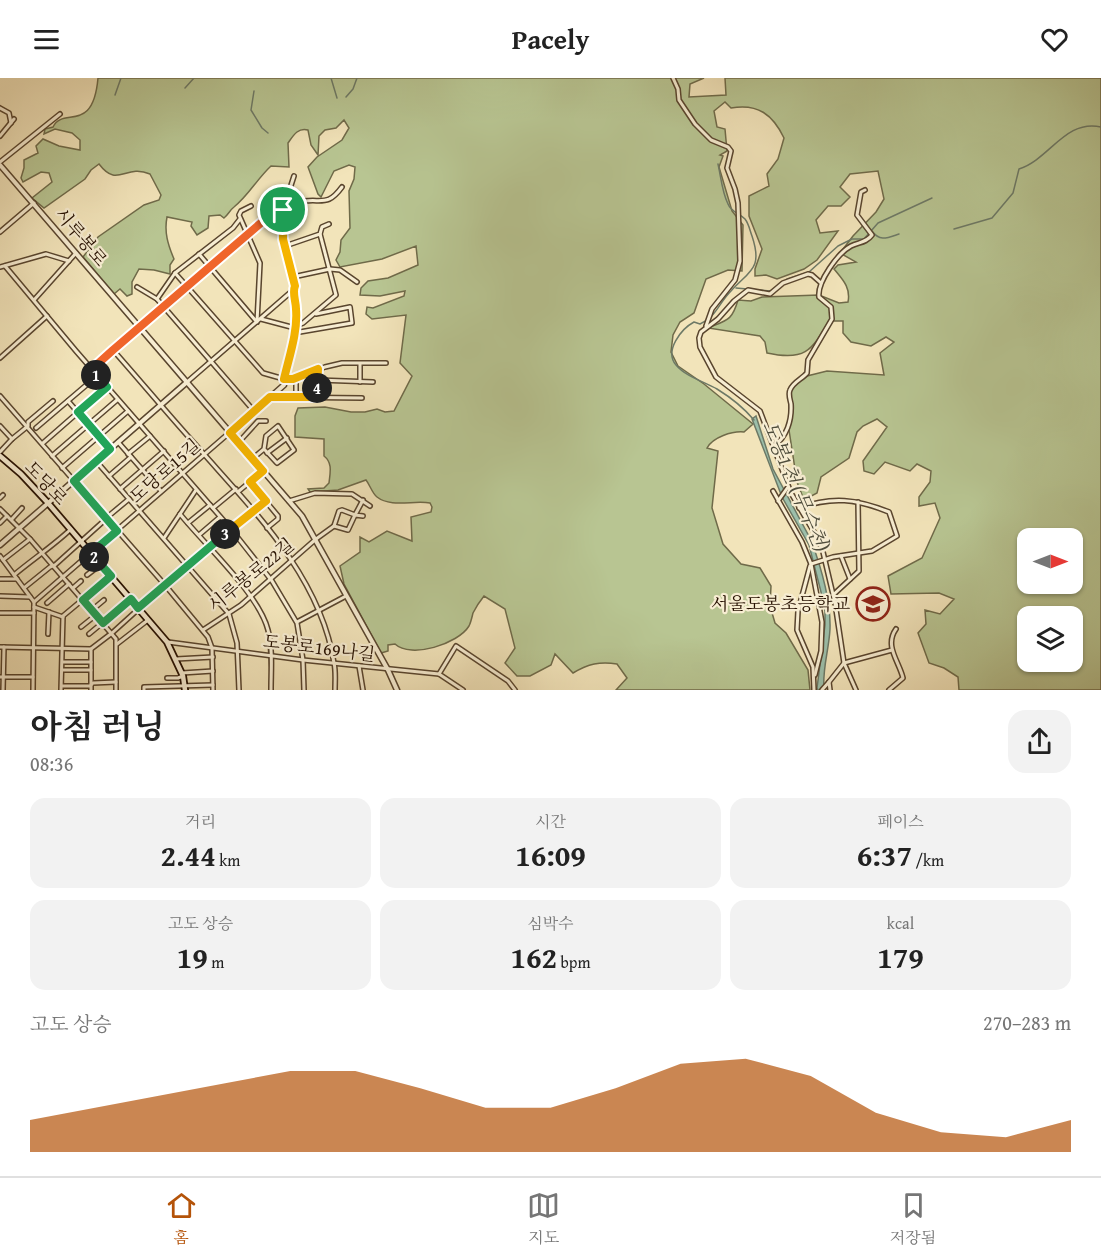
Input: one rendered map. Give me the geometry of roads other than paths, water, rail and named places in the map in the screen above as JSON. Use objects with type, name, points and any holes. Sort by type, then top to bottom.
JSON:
[{"type":"main road","name":"도당로","points":[[0,454],[48,503],[167,642],[176,658],[185,688]]},
{"type":"street","points":[[673,78],[678,89],[679,100],[695,124],[712,141],[728,147],[731,151],[727,168],[738,203],[740,255],[736,276],[709,316],[706,327]]},
{"type":"street","points":[[0,108],[9,112],[12,123]]},
{"type":"street","name":"시루봉로","points":[[60,114],[0,163],[186,383],[303,516],[397,690]]},
{"type":"street","points":[[0,136],[14,119]]},
{"type":"street","points":[[0,545],[292,291],[295,286],[285,246],[283,210],[294,176]]},
{"type":"street","points":[[286,201],[292,204],[304,201],[321,202],[330,199],[342,187]]},
{"type":"street","points":[[774,447],[789,426],[791,387],[807,373],[808,360],[832,319],[831,307],[819,297],[821,283],[843,253],[872,235],[857,215],[861,192],[865,190]]},
{"type":"street","points":[[0,232],[34,203]]},
{"type":"street","points":[[251,206],[240,212],[240,219],[260,263],[257,322]]},
{"type":"street","points":[[92,369],[262,222],[283,210]]},
{"type":"street","points":[[157,299],[175,273],[233,228],[240,219]]},
{"type":"street","points":[[295,329],[336,295],[320,234],[322,227],[329,224]]},
{"type":"street","points":[[285,246],[320,234]]},
{"type":"street","points":[[34,300],[76,253]]},
{"type":"street","points":[[198,254],[257,322]]},
{"type":"street","points":[[69,261],[46,255],[2,267],[34,300],[97,376],[140,423],[231,529],[271,580],[296,622],[303,660],[304,690]]},
{"type":"street","points":[[293,277],[330,269],[340,270],[357,282]]},
{"type":"street","points":[[175,273],[263,374],[284,379],[296,378],[342,363],[386,363]]},
{"type":"street","points":[[821,283],[808,274],[783,283],[770,294],[748,290],[734,301],[718,319],[706,327],[700,334],[699,341],[709,366],[722,382],[759,410],[787,488],[814,531],[832,595],[844,663],[856,690]]},
{"type":"street","points":[[137,287],[157,299],[254,411]]},
{"type":"street","points":[[230,433],[284,385],[295,329],[296,302],[292,291]]},
{"type":"street","points":[[261,318],[295,329],[352,324],[350,307],[313,314]]},
{"type":"street","points":[[0,358],[47,316]]},
{"type":"street","points":[[113,350],[237,490],[292,561],[319,611],[334,663],[335,690]]},
{"type":"street","points":[[360,364],[360,381]]},
{"type":"street","points":[[317,397],[318,369]]},
{"type":"street","points":[[36,428],[97,376]]},
{"type":"street","points":[[296,378],[296,397]]},
{"type":"street","points":[[318,380],[373,382]]},
{"type":"street","points":[[42,443],[107,387]]},
{"type":"street","points":[[0,396],[203,630],[213,648],[213,690]]},
{"type":"street","points":[[270,397],[362,398]]},
{"type":"street","points":[[52,456],[118,400]]},
{"type":"street","points":[[0,454],[12,439],[28,426],[28,422],[53,401]]},
{"type":"street","points":[[68,401],[110,449]]},
{"type":"street","points":[[62,468],[128,411]]},
{"type":"street","points":[[238,443],[258,421],[266,421]]},
{"type":"street","points":[[0,426],[12,439]]},
{"type":"street","points":[[252,459],[264,448],[266,436],[278,426],[294,448],[294,452],[277,464],[264,448]]},
{"type":"street","name":"도당로15길","points":[[34,602],[230,433]]},
{"type":"street","points":[[109,476],[150,436]]},
{"type":"street","points":[[267,453],[287,438]]},
{"type":"street","points":[[118,442],[161,491]]},
{"type":"street","points":[[120,489],[164,451]]},
{"type":"street","points":[[96,461],[229,615],[238,651],[239,690]]},
{"type":"street","points":[[187,523],[263,471]]},
{"type":"street","points":[[250,482],[279,518],[267,528]]},
{"type":"street","points":[[779,500],[787,488]]},
{"type":"street","points":[[163,539],[196,490]]},
{"type":"street","points":[[773,491],[802,542],[811,564],[822,622],[821,651],[814,675]]},
{"type":"street","points":[[289,501],[308,494],[327,492],[352,494],[370,506]]},
{"type":"street","points":[[111,514],[129,499]]},
{"type":"street","points":[[799,508],[829,499],[858,502],[889,512],[897,536],[875,550],[823,559],[811,564]]},
{"type":"street","points":[[333,526],[350,530],[363,500]]},
{"type":"street","points":[[3,690],[2,647],[91,650],[266,501]]},
{"type":"street","points":[[832,595],[858,573],[860,553],[858,502]]},
{"type":"street","points":[[12,519],[22,508]]},
{"type":"street","points":[[0,509],[30,539],[116,639],[116,690]]},
{"type":"street","points":[[316,539],[333,526],[339,511],[363,516]]},
{"type":"street","points":[[180,514],[251,596],[266,622],[271,656],[271,690]]},
{"type":"street","points":[[0,524],[7,516]]},
{"type":"street","points":[[198,535],[220,517]]},
{"type":"street","points":[[24,588],[77,546],[106,519]]},
{"type":"street","name":"도당로","points":[[14,575],[70,529]]},
{"type":"street","points":[[3,560],[30,539]]},
{"type":"street","name":"시루봉로22길","points":[[203,630],[229,615],[316,539]]},
{"type":"street","points":[[0,556],[34,602],[33,690]]},
{"type":"street","points":[[841,556],[850,579]]},
{"type":"street","points":[[87,575],[100,564]]},
{"type":"street","points":[[811,564],[798,611],[797,630],[811,658],[814,690]]},
{"type":"street","points":[[111,576],[63,617],[62,688],[91,685],[93,682],[116,682]]},
{"type":"street","points":[[0,579],[17,579]]},
{"type":"street","points":[[73,588],[81,581]]},
{"type":"street","points":[[46,603],[69,584]]},
{"type":"street","points":[[0,596],[30,597]]},
{"type":"street","points":[[296,622],[346,596]]},
{"type":"street","points":[[89,634],[131,599]]},
{"type":"street","points":[[92,610],[104,600]]},
{"type":"street","points":[[34,607],[63,617]]},
{"type":"street","points":[[48,634],[49,612]]},
{"type":"street","points":[[0,613],[34,613]]},
{"type":"street","points":[[81,627],[96,615]]},
{"type":"street","points":[[116,645],[148,620]]},
{"type":"street","points":[[890,690],[902,681],[903,676],[892,650],[891,636],[896,629]]},
{"type":"street","name":"도봉로169나길","points":[[167,642],[303,660],[439,674],[463,690]]},
{"type":"street","points":[[439,674],[456,646],[508,681],[515,690]]},
{"type":"street","points":[[91,650],[91,690]]},
{"type":"street","points":[[822,690],[844,663],[892,650]]},
{"type":"street","points":[[176,658],[213,657]]},
{"type":"street","points":[[62,662],[91,662]]},
{"type":"street","points":[[359,666],[363,690]]},
{"type":"street","points":[[62,670],[91,670]]},
{"type":"street","points":[[167,678],[213,671]]},
{"type":"street","points":[[2,677],[33,677]]},
{"type":"street","points":[[828,683],[830,690]]},
{"type":"street","points":[[144,690],[144,687],[185,688],[213,685]]},
{"type":"waterway","points":[[115,95],[121,78]]},
{"type":"waterway","points":[[185,88],[194,78]]},
{"type":"waterway","points":[[331,78],[337,98]]},
{"type":"waterway","points":[[346,97],[353,89],[357,78]]},
{"type":"waterway","points":[[254,91],[251,110],[262,128],[268,133]]},
{"type":"waterway","points":[[954,229],[992,218],[1013,193],[1019,169],[1040,157],[1067,134],[1088,126],[1101,127]]},
{"type":"waterway","name":"도봉1천 (무수천)","points":[[718,164],[729,207],[745,219],[748,225],[755,247],[755,262],[749,273],[706,321],[700,324],[694,322],[679,335],[672,353],[680,369],[717,389],[754,420]]},
{"type":"waterway","points":[[736,288],[770,291],[787,279],[809,272],[838,246],[852,239],[864,239],[878,223],[932,198]]},
{"type":"waterway","points":[[872,231],[881,238],[899,234]]},
{"type":"place","name":"서울도봉초등학교","points":[[873,604]]}]
